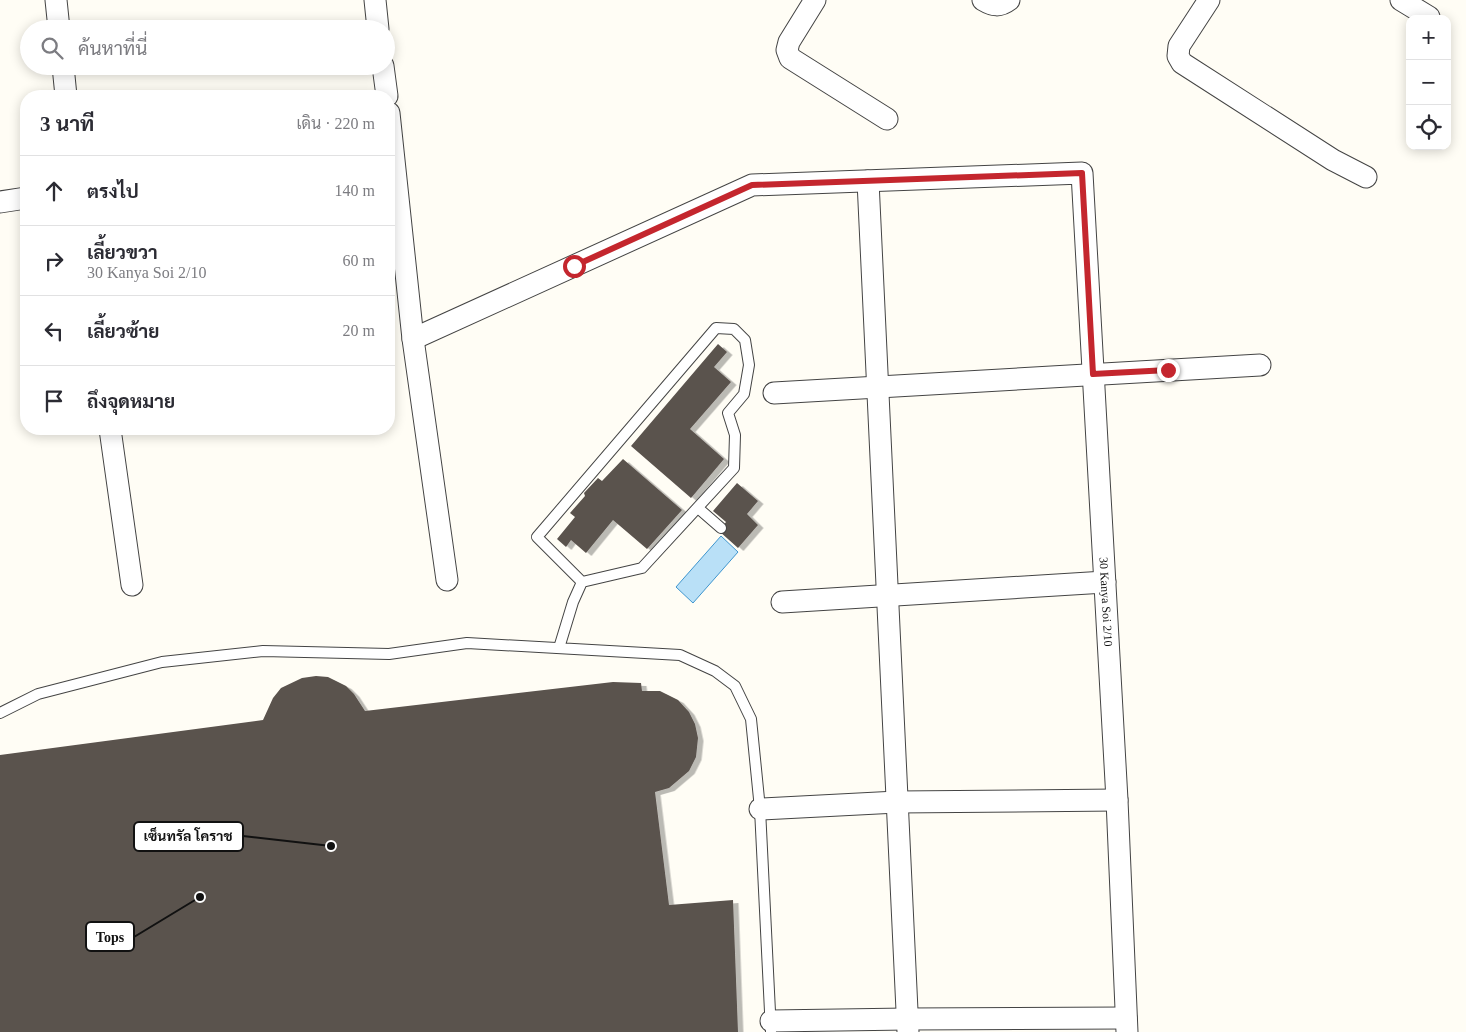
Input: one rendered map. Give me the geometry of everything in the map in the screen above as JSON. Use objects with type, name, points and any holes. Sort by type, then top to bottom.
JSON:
[{"type":"street","points":[[56,0],[58,20]]},
{"type":"street","points":[[375,0],[377,20]]},
{"type":"street","points":[[815,0],[789,42],[787,50],[790,58],[887,119]]},
{"type":"street","points":[[983,0],[991,5],[1000,6],[1009,0]]},
{"type":"street","points":[[1209,0],[1179,46],[1178,56],[1182,63],[1332,160],[1366,177]]},
{"type":"street","points":[[1401,0],[1426,15]]},
{"type":"street","points":[[64,75],[65,90]]},
{"type":"street","points":[[384,75],[386,90]]},
{"type":"street","name":"30 Kanya Soi 2/10","points":[[868,181],[1082,173],[1117,800],[1126,1025]]},
{"type":"street","points":[[395,181],[413,339],[446,580]]},
{"type":"street","points":[[413,339],[752,185],[868,181],[908,1025]]},
{"type":"street","points":[[0,202],[20,199]]},
{"type":"street","points":[[774,392],[1260,365]]},
{"type":"street","points":[[111,435],[132,585]]},
{"type":"street","points":[[782,602],[1105,582]]},
{"type":"street","points":[[760,810],[897,802],[1117,800]]},
{"type":"street","points":[[771,1027],[1126,1025]]},
{"type":"lane","points":[[716,328],[734,328],[745,340],[748,365],[744,394],[728,413],[735,435],[734,468],[642,568],[582,582],[537,537],[716,328]]},
{"type":"lane","points":[[698,508],[721,528]]},
{"type":"lane","points":[[559,648],[573,602],[582,582]]},
{"type":"lane","points":[[0,713],[38,694],[162,662],[262,652],[389,654],[467,643],[680,655],[715,671],[735,686],[751,719],[760,810],[771,1027]]},
{"type":"water","points":[[721,536],[738,552],[693,603],[676,587]]},
{"type":"building","points":[[718,344],[727,352],[714,367],[731,382],[690,429],[724,459],[691,498],[631,446]]},
{"type":"building","points":[[623,459],[682,510],[647,549],[613,520],[586,553],[571,540],[566,547],[557,539],[575,517],[570,513],[585,496],[584,493],[598,478],[602,481]]},
{"type":"building","points":[[737,483],[758,501],[747,514],[758,525],[738,548],[719,531],[726,522],[713,511]]},
{"type":"building","points":[[328,677],[346,686],[354,694],[365,711],[613,682],[641,683],[642,691],[660,691],[678,700],[689,712],[695,724],[698,738],[696,757],[689,771],[669,788],[655,792],[669,905],[733,900],[738,1032],[0,1032],[0,755],[263,720],[273,698],[281,688],[302,678]]},
{"type":"place","name":"เซ็นทรัล โคราช","points":[[331,846]]},
{"type":"place","name":"Tops","points":[[200,897]]},
{"type":"route","points":[[574,266],[752,185],[1082,173],[1093,374],[1168,370]]}]
